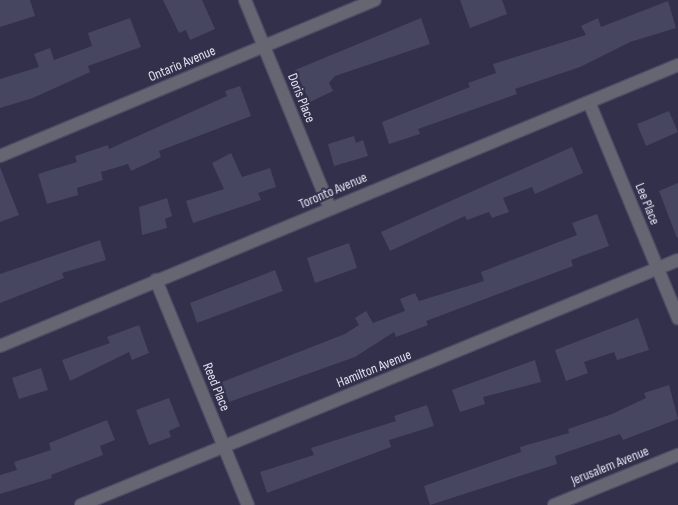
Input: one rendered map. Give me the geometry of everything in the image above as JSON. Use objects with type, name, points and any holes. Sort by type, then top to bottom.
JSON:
[{"type":"street","name":"Doris Place","points":[[244,0],[330,208]]},
{"type":"street","name":"Ontario Avenue","points":[[0,156],[375,0]]},
{"type":"street","name":"Toronto Avenue","points":[[0,346],[330,208],[678,66]]},
{"type":"street","name":"Lee Place","points":[[589,102],[678,318]]},
{"type":"street","name":"Hamilton Avenue","points":[[81,505],[678,260]]},
{"type":"street","name":"Reed Place","points":[[156,280],[248,505]]},
{"type":"street","name":"Jerusalem Avenue","points":[[554,505],[678,454]]},
{"type":"building","points":[[0,0],[30,0],[35,16],[0,27]]},
{"type":"building","points":[[163,0],[202,0],[215,29],[190,40],[186,30],[179,33]]},
{"type":"building","points":[[460,0],[502,0],[507,14],[470,28]]},
{"type":"building","points":[[668,1],[676,28],[630,42],[580,67],[515,89],[517,94],[418,129],[420,134],[389,144],[382,122],[470,87],[468,83],[496,73],[493,64],[586,35],[581,26],[598,18],[601,27]]},
{"type":"building","points":[[130,18],[141,47],[88,66],[90,72],[33,98],[0,108],[0,79],[39,67],[34,54],[50,48],[54,60],[92,46],[88,33]]},
{"type":"building","points":[[421,18],[430,44],[335,76],[329,83],[333,91],[310,102],[295,70]]},
{"type":"building","points":[[240,86],[251,116],[159,151],[161,157],[131,171],[128,164],[101,172],[103,180],[77,188],[78,195],[47,204],[38,174],[77,162],[75,156],[108,145],[109,149],[227,96],[225,91]]},
{"type":"building","points":[[669,111],[678,132],[646,146],[637,124]]},
{"type":"building","points":[[354,136],[356,143],[363,140],[368,156],[334,166],[328,144]]},
{"type":"building","points":[[572,147],[583,173],[535,194],[532,187],[503,198],[509,212],[492,218],[489,212],[467,220],[465,216],[390,251],[381,232]]},
{"type":"building","points":[[231,153],[242,177],[270,168],[276,187],[258,193],[261,200],[193,223],[186,201],[224,189],[212,163]]},
{"type":"building","points":[[0,167],[19,215],[0,222]]},
{"type":"building","points":[[678,183],[678,237],[677,238],[659,191]]},
{"type":"building","points":[[167,198],[172,216],[165,219],[167,228],[142,235],[139,207]]},
{"type":"building","points":[[597,214],[609,246],[571,260],[573,266],[426,321],[428,325],[396,337],[394,332],[355,357],[229,402],[222,382],[345,334],[359,325],[355,318],[366,311],[373,323],[405,311],[400,299],[415,293],[419,301],[484,281],[481,272],[577,235],[572,223]]},
{"type":"building","points":[[100,240],[106,260],[62,273],[64,278],[0,303],[0,274]]},
{"type":"building","points":[[349,243],[357,268],[315,283],[307,258]]},
{"type":"building","points":[[275,270],[283,291],[197,323],[190,303]]},
{"type":"building","points":[[638,318],[649,350],[617,360],[614,352],[584,362],[588,373],[566,381],[555,350]]},
{"type":"building","points":[[139,325],[149,353],[132,360],[129,352],[70,381],[62,360],[110,343],[107,337]]},
{"type":"building","points":[[535,360],[541,382],[483,397],[485,404],[460,412],[452,390]]},
{"type":"building","points":[[41,368],[48,390],[19,399],[12,378]]},
{"type":"building","points":[[669,385],[678,419],[623,440],[620,434],[555,456],[557,464],[430,505],[424,486],[521,452],[520,447],[569,433],[568,429],[612,414],[646,398],[644,393]]},
{"type":"building","points":[[169,398],[180,426],[169,431],[171,437],[149,445],[136,410]]},
{"type":"building","points":[[427,405],[434,426],[389,440],[391,447],[267,493],[260,472],[314,455],[311,448],[396,421],[394,416]]},
{"type":"building","points":[[107,420],[115,440],[100,446],[103,455],[51,475],[52,478],[0,494],[0,475],[17,470],[14,462],[51,450],[49,443]]}]
